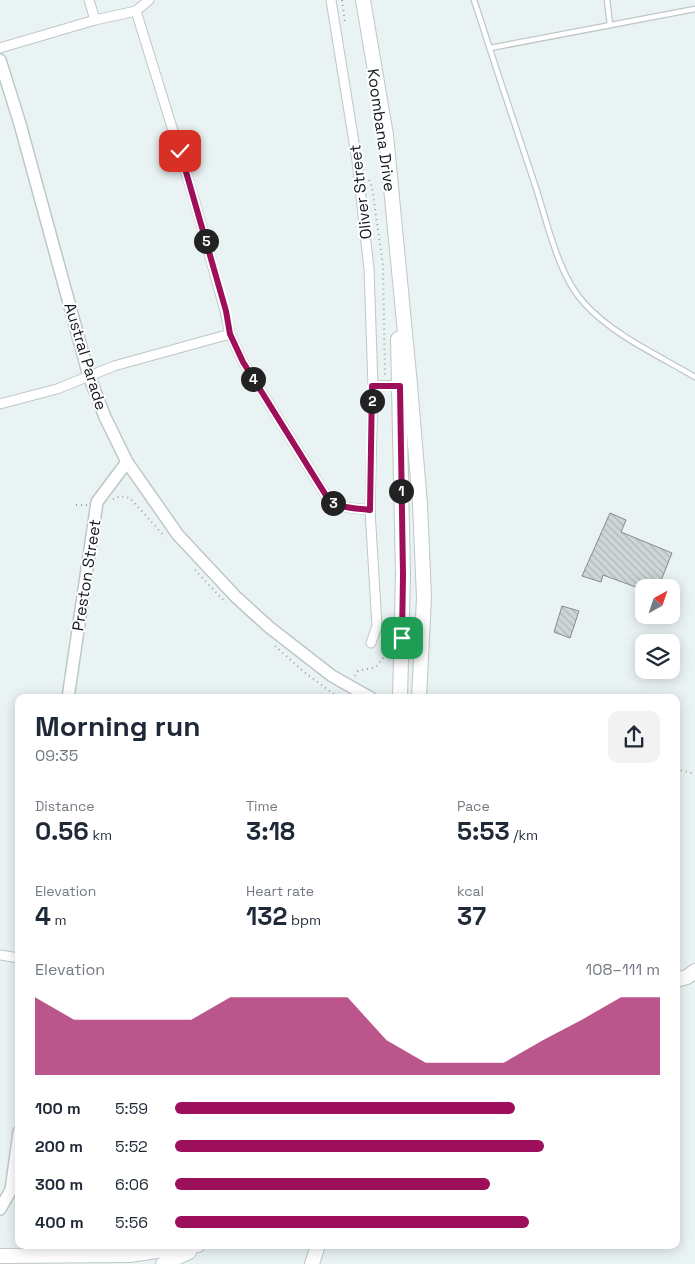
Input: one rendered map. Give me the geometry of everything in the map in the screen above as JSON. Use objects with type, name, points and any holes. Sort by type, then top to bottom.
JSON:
[{"type":"main road","name":"Koombana Drive","points":[[363,0],[386,135],[405,385],[420,504],[424,598],[419,694]]},
{"type":"main road","name":"Koombana Drive","points":[[400,694],[405,385]]},
{"type":"main road","points":[[0,1256],[129,1255],[170,1249]]},
{"type":"main road","points":[[163,1264],[195,1249]]},
{"type":"main road","points":[[312,1264],[317,1249]]},
{"type":"street","points":[[89,0],[94,20]]},
{"type":"street","points":[[0,48],[94,20],[136,11],[149,0]]},
{"type":"street","name":"Oliver Street","points":[[330,0],[357,161],[369,269],[372,386],[370,510],[377,626],[372,643]]},
{"type":"street","points":[[136,11],[195,202],[226,311],[230,334],[243,362],[327,497],[332,502],[341,506],[370,510]]},
{"type":"street","name":"Austral Parade","points":[[0,64],[20,124],[89,376],[105,417],[127,462],[178,535],[236,597],[269,627],[318,666],[364,694]]},
{"type":"street","points":[[0,404],[57,389],[114,366],[230,334]]},
{"type":"street","points":[[372,386],[405,385]]},
{"type":"street","name":"Preston Street","points":[[69,694],[97,502],[127,462]]},
{"type":"street","points":[[0,955],[15,957]]},
{"type":"street","points":[[0,1209],[11,1190],[15,1161]]},
{"type":"lane","points":[[474,0],[550,231],[565,274],[574,290],[585,304],[616,331],[695,377]]},
{"type":"lane","points":[[607,0],[610,25]]},
{"type":"lane","points":[[490,48],[695,9]]},
{"type":"path","points":[[680,770],[695,774]]},
{"type":"building","points":[[610,513],[626,520],[621,532],[672,553],[662,579],[635,579],[635,587],[603,575],[601,582],[582,576]]},
{"type":"building","points":[[562,606],[579,611],[570,638],[554,632]]},
{"type":"route","points":[[180,151],[226,311],[230,334],[243,362],[327,497],[332,502],[341,506],[370,510],[372,386],[400,386],[402,638]]}]
